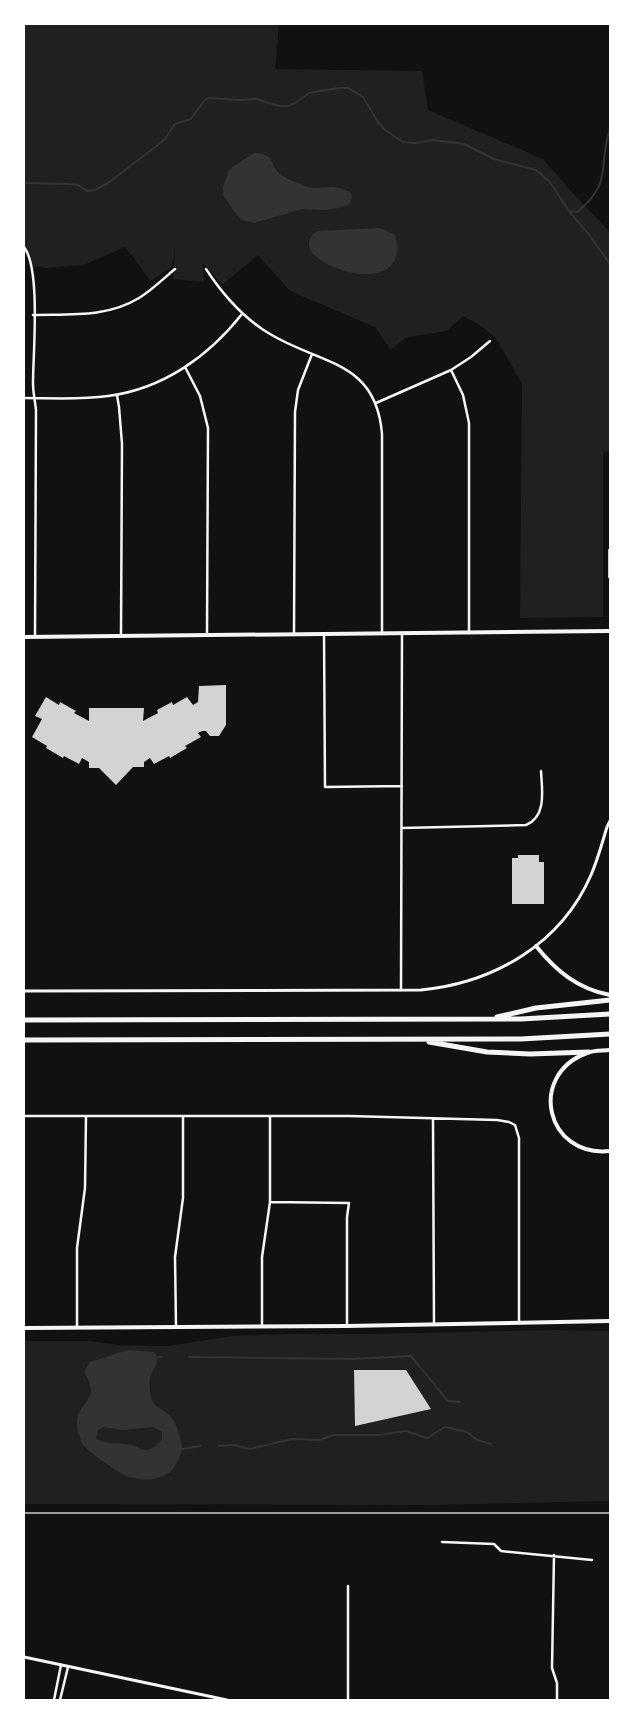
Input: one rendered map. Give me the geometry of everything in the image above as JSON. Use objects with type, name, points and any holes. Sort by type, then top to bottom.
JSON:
[{"type":"highway","points":[[487,1020],[536,1008],[610,1000]]},
{"type":"highway","points":[[24,1020],[487,1020],[610,1014]]},
{"type":"highway","points":[[24,1040],[520,1039],[610,1034]]},
{"type":"highway","points":[[414,1040],[488,1052],[530,1054],[590,1052]]},
{"type":"main road","points":[[24,637],[610,631]]},
{"type":"main road","points":[[536,946],[556,969],[569,980],[588,990],[610,995]]},
{"type":"main road","points":[[610,1050],[590,1052],[573,1060],[558,1076],[551,1094],[553,1116],[564,1136],[577,1146],[592,1151],[610,1151]]},
{"type":"main road","points":[[24,1328],[262,1325],[348,1326],[610,1321]]},
{"type":"street","points":[[24,248],[32,271],[34,315],[33,386],[36,410],[35,637]]},
{"type":"street","points":[[34,315],[85,315],[116,309],[143,296],[175,269]]},
{"type":"street","points":[[206,269],[219,288],[242,314],[280,340],[340,365],[356,376],[376,403],[382,434],[382,634]]},
{"type":"street","points":[[24,398],[89,398],[117,395],[154,383],[185,367],[216,343],[242,314]]},
{"type":"street","points":[[376,403],[451,370],[471,357],[490,341]]},
{"type":"street","points":[[294,634],[295,412],[298,390],[312,354]]},
{"type":"street","points":[[185,367],[200,396],[208,428],[207,635]]},
{"type":"street","points":[[451,370],[463,395],[469,423],[469,633]]},
{"type":"street","points":[[117,395],[120,407],[122,444],[121,635]]},
{"type":"street","points":[[324,634],[325,787],[402,786]]},
{"type":"street","points":[[401,990],[402,634]]},
{"type":"street","points":[[402,828],[520,826],[532,822],[537,818],[542,803],[541,771]]},
{"type":"street","points":[[24,990],[401,990],[436,988],[478,978],[512,963],[536,946],[561,921],[591,876],[606,827],[610,821]]},
{"type":"street","points":[[24,1116],[270,1116],[504,1120],[515,1125],[519,1138],[519,1323]]},
{"type":"street","points":[[77,1327],[77,1248],[85,1188],[86,1116]]},
{"type":"street","points":[[176,1326],[175,1257],[183,1198],[183,1116]]},
{"type":"street","points":[[262,1325],[262,1257],[270,1202],[270,1116]]},
{"type":"street","points":[[433,1119],[434,1324]]},
{"type":"street","points":[[270,1202],[349,1203],[347,1217],[348,1326]]},
{"type":"street","points":[[442,1542],[494,1544],[501,1551],[592,1560]]},
{"type":"street","points":[[554,1555],[552,1668],[557,1683],[557,1700]]},
{"type":"street","points":[[348,1586],[348,1700]]},
{"type":"street","points":[[24,1657],[225,1700]]},
{"type":"street","points":[[54,1700],[61,1665]]},
{"type":"street","points":[[60,1700],[68,1667]]},
{"type":"shaded area","points":[[24,24],[279,24],[275,69],[422,71],[428,110],[543,159],[610,232],[610,451],[603,452],[603,617],[520,618],[522,383],[495,337],[480,325],[463,316],[447,331],[407,337],[391,350],[375,327],[290,291],[258,255],[222,285],[203,263],[204,282],[173,279],[175,251],[171,267],[151,281],[125,247],[84,265],[47,268],[33,266],[24,252]]},
{"type":"shaded area","points":[[254,153],[269,157],[280,174],[289,179],[311,188],[338,188],[351,193],[352,198],[349,204],[339,208],[325,210],[302,209],[254,223],[242,220],[223,195],[223,188],[228,172],[232,167]]},
{"type":"shaded area","points":[[380,228],[394,234],[397,241],[397,252],[392,264],[383,271],[371,274],[357,274],[343,270],[329,265],[310,250],[310,239],[318,231]]},
{"type":"shaded area","points":[[556,1330],[610,1331],[610,1501],[425,1505],[24,1504],[24,1341],[89,1341],[118,1345],[168,1346],[232,1336]]},
{"type":"shaded area","points":[[128,1350],[154,1352],[157,1362],[150,1377],[152,1401],[168,1414],[175,1423],[183,1449],[174,1467],[166,1475],[150,1479],[129,1477],[104,1462],[82,1443],[77,1424],[80,1410],[90,1396],[89,1382],[84,1372],[90,1362]],"holes":[[[103,1427],[123,1430],[153,1427],[162,1432],[162,1439],[157,1445],[148,1450],[96,1439],[98,1430]]]},
{"type":"building","points":[[608,549],[610,549],[610,578],[608,578]]},
{"type":"building","points":[[226,685],[226,725],[219,736],[210,736],[206,731],[202,731],[198,733],[201,737],[185,746],[187,748],[170,758],[169,756],[154,764],[150,758],[144,762],[144,767],[133,767],[116,785],[99,768],[89,768],[89,762],[82,758],[79,764],[64,756],[63,758],[32,737],[42,719],[35,716],[46,697],[59,705],[60,702],[76,711],[74,713],[89,721],[89,708],[144,708],[143,721],[158,713],[157,710],[172,702],[173,705],[187,697],[193,705],[198,702],[199,686]]},
{"type":"building","points":[[518,855],[539,855],[539,862],[544,862],[544,904],[512,904],[512,858],[518,858]]},
{"type":"building","points":[[354,1370],[406,1370],[431,1409],[355,1426]]},
{"type":"waterway","points":[[24,183],[68,184],[78,185],[87,191],[95,190],[108,183],[165,139],[175,124],[191,119],[208,98],[256,99],[279,106],[288,106],[309,93],[348,88],[363,97],[385,130],[403,142],[416,143],[433,140],[464,144],[494,159],[536,170],[550,182],[568,210],[610,264]]},
{"type":"waterway","points":[[570,211],[577,212],[596,192],[600,183],[606,142],[610,129]]},
{"type":"waterway","points":[[189,1357],[352,1359],[411,1356],[448,1401],[460,1402]]},
{"type":"waterway","points":[[157,1357],[162,1357]]},
{"type":"waterway","points":[[219,1446],[234,1445],[250,1449],[292,1439],[319,1440],[334,1435],[378,1435],[406,1431],[427,1438],[445,1427],[467,1432],[477,1440],[491,1444]]},
{"type":"waterway","points":[[183,1449],[200,1446]]},
{"type":"railway","points":[[24,1513],[610,1513]]}]
